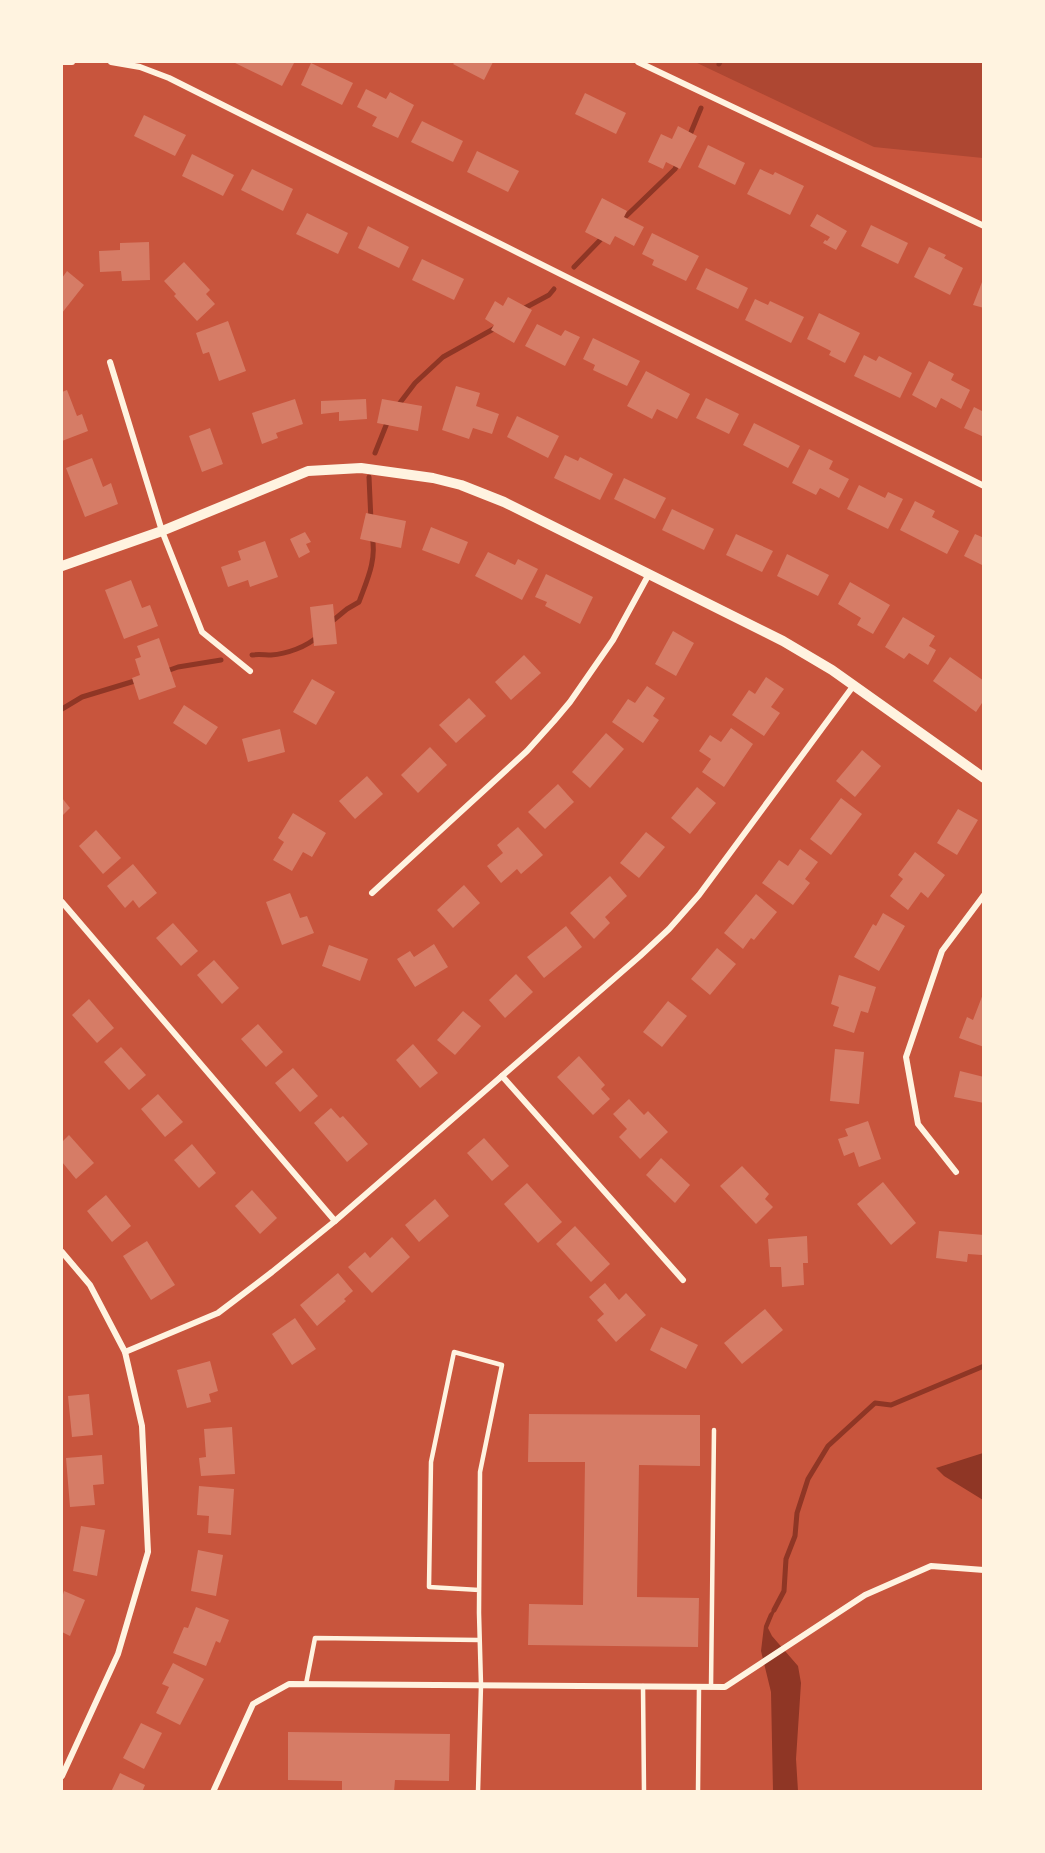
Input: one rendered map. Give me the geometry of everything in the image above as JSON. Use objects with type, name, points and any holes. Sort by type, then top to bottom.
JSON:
[{"type":"street","points":[[62,62],[72,62]]},
{"type":"street","points":[[111,62],[140,67],[169,78],[984,486]]},
{"type":"street","points":[[638,62],[984,226]]},
{"type":"street","points":[[110,362],[162,531],[202,632],[250,671]]},
{"type":"street","points":[[62,566],[162,531],[308,471],[361,468],[433,478],[461,485],[504,502],[783,641],[854,685],[984,778]]},
{"type":"street","points":[[372,893],[527,751],[554,721],[613,640],[649,574]]},
{"type":"street","points":[[125,1352],[218,1312],[272,1272],[502,1076],[669,929],[699,895],[854,685]]},
{"type":"street","points":[[956,1172],[918,1124],[906,1057],[942,951],[984,895]]},
{"type":"street","points":[[62,902],[334,1221]]},
{"type":"street","points":[[502,1076],[683,1280]]},
{"type":"street","points":[[62,1252],[90,1285],[125,1352],[142,1426],[147,1552],[118,1654],[62,1776]]},
{"type":"street","points":[[213,1791],[253,1704],[289,1684],[725,1687],[865,1595],[932,1566],[984,1570]]},
{"type":"lane","points":[[478,1791],[481,1685],[480,1472],[502,1365],[454,1352],[431,1462],[429,1587],[479,1590]]},
{"type":"lane","points":[[711,1687],[714,1431]]},
{"type":"lane","points":[[306,1684],[315,1638],[480,1640]]},
{"type":"lane","points":[[643,1686],[644,1791]]},
{"type":"lane","points":[[698,1791],[699,1687]]},
{"type":"shaded area","points":[[695,62],[983,62],[983,158],[874,147]]},
{"type":"shaded area","points":[[983,1453],[983,1500],[944,1476],[936,1468]]},
{"type":"shaded area","points":[[778,1604],[768,1628],[772,1636],[798,1666],[801,1683],[796,1759],[798,1791],[773,1791],[771,1692],[761,1651],[764,1626],[769,1614]]},
{"type":"building","points":[[233,62],[291,62],[294,63],[282,86]]},
{"type":"building","points":[[455,62],[493,62],[484,80],[453,64]]},
{"type":"building","points":[[311,63],[353,83],[342,105],[301,85]]},
{"type":"building","points":[[366,89],[386,99],[390,92],[414,105],[398,138],[372,126],[377,117],[357,107]]},
{"type":"building","points":[[585,93],[626,113],[616,134],[575,114]]},
{"type":"building","points":[[144,115],[186,135],[175,156],[134,136]]},
{"type":"building","points":[[422,121],[463,141],[453,162],[411,142]]},
{"type":"building","points":[[678,126],[697,136],[680,169],[666,162],[663,169],[648,162],[661,134],[672,139]]},
{"type":"building","points":[[708,145],[745,163],[735,185],[698,167]]},
{"type":"building","points":[[477,151],[519,171],[508,192],[467,172]]},
{"type":"building","points":[[192,154],[234,175],[223,196],[182,176]]},
{"type":"building","points":[[252,169],[293,189],[283,211],[241,190]]},
{"type":"building","points":[[760,169],[773,175],[775,172],[804,186],[790,215],[747,194]]},
{"type":"building","points":[[602,198],[627,211],[624,217],[644,227],[634,246],[615,236],[610,245],[585,232]]},
{"type":"building","points":[[307,213],[348,233],[338,254],[296,234]]},
{"type":"building","points":[[817,214],[847,231],[836,250],[823,243],[830,237],[810,226]]},
{"type":"building","points":[[871,225],[908,243],[898,264],[861,246]]},
{"type":"building","points":[[368,226],[409,247],[399,268],[358,248]]},
{"type":"building","points":[[652,233],[699,256],[686,281],[652,265],[654,260],[642,254]]},
{"type":"building","points":[[149,242],[150,280],[122,281],[121,271],[100,272],[99,251],[120,250],[120,243]]},
{"type":"building","points":[[929,247],[946,255],[944,258],[963,268],[950,295],[914,277]]},
{"type":"building","points":[[422,259],[464,279],[454,300],[412,280]]},
{"type":"building","points":[[184,262],[210,290],[206,294],[215,304],[197,321],[174,296],[176,294],[164,281]]},
{"type":"building","points":[[706,268],[748,288],[738,309],[696,289]]},
{"type":"building","points":[[67,271],[84,285],[62,313],[62,278]]},
{"type":"building","points":[[984,277],[984,308],[973,305]]},
{"type":"building","points":[[508,297],[532,310],[514,343],[491,330],[494,325],[485,319],[495,301],[503,306]]},
{"type":"building","points":[[755,299],[768,305],[770,301],[804,317],[791,343],[745,320]]},
{"type":"building","points":[[819,313],[860,333],[845,363],[829,355],[831,351],[807,339]]},
{"type":"building","points":[[228,321],[246,371],[219,381],[209,352],[203,354],[196,333]]},
{"type":"building","points":[[537,324],[561,336],[565,330],[580,337],[565,366],[525,346]]},
{"type":"building","points":[[593,338],[640,361],[627,386],[593,370],[595,365],[583,359]]},
{"type":"building","points":[[864,355],[876,361],[879,356],[912,373],[900,398],[854,376]]},
{"type":"building","points":[[929,361],[954,374],[951,380],[970,390],[961,409],[941,398],[936,408],[912,395]]},
{"type":"building","points":[[646,371],[690,394],[677,419],[657,409],[652,419],[627,406]]},
{"type":"building","points":[[456,386],[480,393],[476,406],[499,414],[492,434],[473,428],[469,439],[442,430]]},
{"type":"building","points":[[67,390],[77,416],[82,414],[88,431],[62,441],[62,392]]},
{"type":"building","points":[[706,398],[739,414],[729,434],[696,418]]},
{"type":"building","points":[[295,399],[303,424],[276,433],[278,438],[262,444],[252,413]]},
{"type":"building","points":[[366,399],[367,419],[339,421],[339,412],[321,414],[321,401]]},
{"type":"building","points":[[382,399],[422,406],[418,431],[377,423]]},
{"type":"building","points":[[974,407],[984,412],[984,437],[964,428]]},
{"type":"building","points":[[517,416],[559,436],[548,458],[507,437]]},
{"type":"building","points":[[754,423],[800,446],[788,468],[743,445]]},
{"type":"building","points":[[210,428],[223,464],[202,472],[189,436]]},
{"type":"building","points":[[809,449],[833,461],[829,469],[849,479],[839,498],[820,488],[816,495],[792,483]]},
{"type":"building","points":[[565,455],[578,461],[580,457],[613,474],[600,500],[554,478]]},
{"type":"building","points":[[92,458],[103,487],[111,483],[118,504],[85,517],[66,468]]},
{"type":"building","points":[[624,478],[666,498],[655,519],[614,499]]},
{"type":"building","points":[[859,485],[885,498],[888,492],[903,499],[888,529],[847,509]]},
{"type":"building","points":[[915,501],[935,511],[932,517],[959,531],[947,554],[900,530]]},
{"type":"building","points":[[672,509],[714,529],[704,550],[662,530]]},
{"type":"building","points":[[366,513],[406,521],[401,548],[360,539]]},
{"type":"building","points":[[431,527],[468,542],[459,564],[422,550]]},
{"type":"building","points":[[305,532],[311,542],[306,544],[310,552],[299,558],[290,539]]},
{"type":"building","points":[[736,534],[773,551],[762,572],[726,555]]},
{"type":"building","points":[[975,534],[984,538],[984,566],[964,556]]},
{"type":"building","points":[[265,541],[278,577],[250,587],[248,580],[228,587],[221,567],[241,560],[238,551]]},
{"type":"building","points":[[488,552],[515,565],[518,559],[538,569],[522,600],[475,576]]},
{"type":"building","points":[[787,554],[829,575],[818,596],[777,576]]},
{"type":"building","points":[[546,574],[593,597],[580,624],[545,606],[547,602],[535,597]]},
{"type":"building","points":[[131,580],[142,608],[150,605],[158,626],[124,639],[105,590]]},
{"type":"building","points":[[850,582],[890,605],[873,634],[857,625],[861,618],[838,604]]},
{"type":"building","points":[[333,604],[337,644],[314,646],[310,607]]},
{"type":"building","points":[[903,617],[935,636],[929,646],[936,650],[928,665],[909,653],[904,659],[885,647]]},
{"type":"building","points":[[673,631],[694,643],[676,676],[655,664]]},
{"type":"building","points":[[159,638],[176,687],[139,700],[132,678],[140,675],[135,659],[141,657],[137,646]]},
{"type":"building","points":[[524,655],[541,673],[511,700],[495,682]]},
{"type":"building","points":[[950,657],[984,681],[984,700],[976,712],[933,681]]},
{"type":"building","points":[[766,677],[784,689],[771,707],[780,713],[764,736],[732,715],[749,690],[755,694]]},
{"type":"building","points":[[312,679],[335,692],[316,725],[293,712]]},
{"type":"building","points":[[647,686],[665,698],[653,716],[659,720],[643,743],[612,722],[628,699],[635,703]]},
{"type":"building","points":[[469,698],[486,716],[456,743],[439,725]]},
{"type":"building","points":[[184,705],[218,727],[206,745],[173,723]]},
{"type":"building","points":[[731,728],[753,744],[724,787],[702,772],[711,759],[699,751],[710,735],[721,742]]},
{"type":"building","points":[[280,729],[285,752],[248,762],[242,739]]},
{"type":"building","points":[[606,733],[624,749],[590,788],[572,772]]},
{"type":"building","points":[[430,747],[447,765],[418,793],[401,775]]},
{"type":"building","points":[[862,750],[881,766],[855,797],[836,781]]},
{"type":"building","points":[[367,776],[383,794],[355,819],[339,801]]},
{"type":"building","points":[[558,784],[574,802],[545,829],[528,812]]},
{"type":"building","points":[[697,787],[716,803],[690,834],[671,818]]},
{"type":"building","points":[[62,798],[70,808],[62,816]]},
{"type":"building","points":[[841,798],[862,814],[831,855],[810,839]]},
{"type":"building","points":[[958,809],[978,820],[957,855],[937,843]]},
{"type":"building","points":[[293,813],[326,833],[312,857],[303,852],[292,871],[273,860],[284,842],[278,838]]},
{"type":"building","points":[[518,827],[543,855],[521,874],[517,869],[501,883],[487,866],[503,853],[497,845]]},
{"type":"building","points":[[96,830],[121,858],[103,874],[79,846]]},
{"type":"building","points":[[646,832],[665,847],[639,878],[620,863]]},
{"type":"building","points":[[800,849],[818,862],[805,879],[810,883],[793,905],[762,883],[779,860],[788,866]]},
{"type":"building","points":[[915,852],[945,875],[928,898],[921,892],[908,910],[890,896],[903,879],[898,875]]},
{"type":"building","points":[[133,864],[157,893],[139,908],[133,900],[125,908],[107,886]]},
{"type":"building","points":[[610,876],[627,896],[605,917],[610,923],[594,939],[570,913]]},
{"type":"building","points":[[464,885],[480,903],[453,928],[437,910]]},
{"type":"building","points":[[290,893],[300,918],[307,916],[314,933],[282,945],[266,902]]},
{"type":"building","points":[[756,894],[777,912],[754,940],[751,938],[743,949],[724,933]]},
{"type":"building","points":[[883,913],[905,926],[879,971],[854,957],[873,924],[876,926]]},
{"type":"building","points":[[173,923],[198,951],[181,966],[156,938]]},
{"type":"building","points":[[566,926],[582,947],[544,978],[527,957]]},
{"type":"building","points":[[434,944],[448,967],[415,987],[397,959],[410,951],[414,957]]},
{"type":"building","points":[[329,945],[368,959],[360,981],[322,966]]},
{"type":"building","points":[[717,948],[736,964],[710,995],[691,979]]},
{"type":"building","points":[[214,960],[239,988],[222,1004],[197,975]]},
{"type":"building","points":[[516,974],[533,992],[505,1018],[489,1000]]},
{"type":"building","points":[[839,975],[876,987],[868,1013],[861,1011],[854,1033],[833,1026],[839,1007],[831,1004]]},
{"type":"building","points":[[983,994],[984,1047],[959,1038],[967,1017],[973,1020]]},
{"type":"building","points":[[89,999],[114,1028],[97,1043],[72,1015]]},
{"type":"building","points":[[668,1001],[687,1016],[662,1047],[643,1032]]},
{"type":"building","points":[[463,1011],[481,1026],[455,1055],[437,1040]]},
{"type":"building","points":[[258,1024],[283,1052],[266,1067],[241,1039]]},
{"type":"building","points":[[413,1044],[438,1073],[420,1088],[396,1060]]},
{"type":"building","points":[[121,1047],[146,1075],[129,1090],[104,1062]]},
{"type":"building","points":[[835,1049],[864,1052],[859,1104],[830,1101]]},
{"type":"building","points":[[579,1056],[605,1085],[601,1089],[610,1099],[593,1115],[557,1077]]},
{"type":"building","points":[[293,1068],[318,1096],[300,1112],[275,1083]]},
{"type":"building","points":[[960,1071],[984,1077],[984,1103],[954,1097]]},
{"type":"building","points":[[158,1094],[183,1122],[165,1137],[141,1109]]},
{"type":"building","points":[[629,1099],[644,1115],[648,1111],[668,1132],[640,1159],[619,1137],[627,1129],[613,1114]]},
{"type":"building","points":[[331,1108],[340,1118],[343,1116],[368,1144],[347,1162],[314,1123]]},
{"type":"building","points":[[868,1121],[881,1159],[859,1167],[854,1152],[844,1156],[838,1139],[848,1136],[845,1129]]},
{"type":"building","points":[[69,1135],[94,1163],[76,1179],[62,1162],[62,1142]]},
{"type":"building","points":[[484,1138],[509,1166],[492,1181],[467,1153]]},
{"type":"building","points":[[192,1144],[216,1173],[199,1188],[174,1160]]},
{"type":"building","points":[[661,1158],[690,1185],[675,1203],[646,1175]]},
{"type":"building","points":[[742,1166],[769,1194],[765,1199],[773,1207],[756,1224],[720,1186]]},
{"type":"building","points":[[883,1182],[916,1223],[891,1245],[857,1204]]},
{"type":"building","points":[[527,1183],[562,1222],[538,1243],[504,1204]]},
{"type":"building","points":[[252,1190],[277,1218],[260,1234],[235,1206]]},
{"type":"building","points":[[106,1195],[131,1226],[112,1242],[87,1211]]},
{"type":"building","points":[[435,1199],[449,1216],[419,1242],[405,1225]]},
{"type":"building","points":[[575,1226],[610,1264],[591,1282],[556,1244]]},
{"type":"building","points":[[939,1231],[984,1235],[982,1255],[968,1254],[967,1262],[936,1258]]},
{"type":"building","points":[[807,1236],[808,1263],[803,1263],[804,1285],[782,1287],[781,1267],[770,1267],[768,1239]]},
{"type":"building","points":[[392,1237],[410,1257],[372,1293],[348,1267],[365,1252],[370,1258]]},
{"type":"building","points":[[147,1241],[175,1285],[151,1300],[123,1256]]},
{"type":"building","points":[[338,1273],[353,1291],[344,1299],[346,1301],[317,1326],[300,1305]]},
{"type":"building","points":[[605,1283],[619,1300],[626,1293],[646,1315],[616,1342],[597,1320],[604,1314],[589,1297]]},
{"type":"building","points":[[765,1309],[783,1330],[742,1364],[724,1343]]},
{"type":"building","points":[[295,1318],[316,1349],[292,1365],[272,1334]]},
{"type":"building","points":[[661,1327],[698,1345],[686,1369],[650,1350]]},
{"type":"building","points":[[210,1361],[218,1391],[209,1394],[211,1402],[187,1408],[177,1370]]},
{"type":"building","points":[[89,1394],[93,1435],[72,1437],[68,1396]]},
{"type":"building","points":[[529,1414],[700,1415],[700,1466],[639,1465],[637,1597],[699,1598],[698,1647],[528,1645],[529,1604],[583,1605],[585,1462],[528,1462]]},
{"type":"building","points":[[232,1427],[235,1474],[201,1476],[199,1458],[206,1457],[204,1429]]},
{"type":"building","points":[[102,1455],[104,1484],[93,1485],[95,1505],[70,1507],[66,1458]]},
{"type":"building","points":[[199,1486],[234,1489],[231,1535],[208,1533],[209,1516],[197,1515]]},
{"type":"building","points":[[81,1526],[105,1530],[97,1576],[73,1571]]},
{"type":"building","points":[[198,1550],[223,1555],[216,1596],[191,1591]]},
{"type":"building","points":[[64,1591],[85,1600],[70,1636],[62,1632]]},
{"type":"building","points":[[196,1607],[229,1620],[220,1643],[216,1641],[206,1666],[173,1653],[184,1627],[188,1628]]},
{"type":"building","points":[[173,1663],[204,1679],[180,1725],[156,1713],[169,1687],[162,1684]]},
{"type":"building","points":[[141,1723],[162,1733],[144,1769],[123,1758]]},
{"type":"building","points":[[288,1732],[450,1734],[449,1781],[395,1780],[394,1792],[342,1792],[342,1781],[288,1780]]},
{"type":"building","points":[[120,1773],[145,1785],[142,1792],[111,1792]]},
{"type":"waterway","points":[[689,137],[701,108]]},
{"type":"waterway","points":[[620,222],[675,169],[678,162]]},
{"type":"waterway","points":[[574,267],[604,236]]},
{"type":"waterway","points":[[521,310],[549,295],[554,289]]},
{"type":"waterway","points":[[396,408],[415,383],[443,357],[497,327]]},
{"type":"waterway","points":[[375,453],[389,418]]},
{"type":"waterway","points":[[369,477],[371,521]]},
{"type":"waterway","points":[[330,623],[359,602],[372,562],[372,536]]},
{"type":"waterway","points":[[252,655],[271,655],[290,651],[302,647],[318,636]]},
{"type":"waterway","points":[[164,672],[178,667],[221,660]]},
{"type":"waterway","points":[[62,709],[82,697],[138,680]]},
{"type":"waterway","points":[[774,1610],[784,1591],[786,1559],[795,1536],[797,1513],[808,1479],[828,1446],[875,1403],[891,1405],[984,1366]]}]
